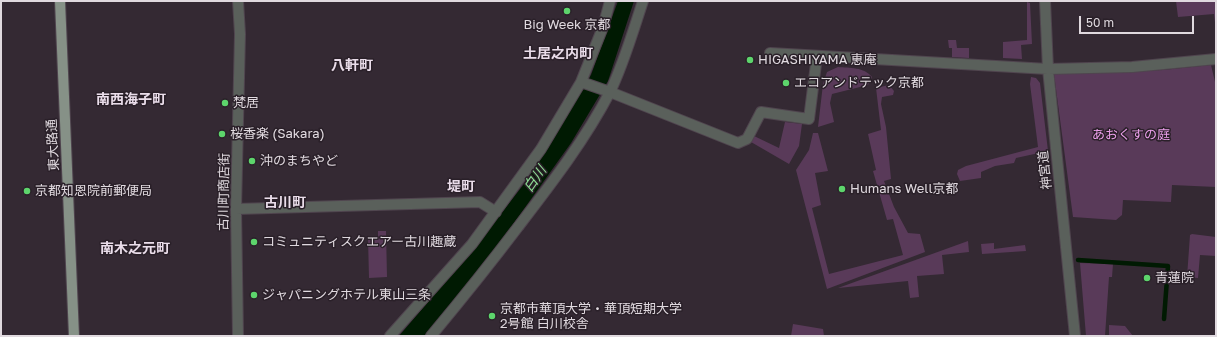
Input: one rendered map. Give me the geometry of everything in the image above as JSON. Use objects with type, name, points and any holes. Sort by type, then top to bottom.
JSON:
[{"type":"main road","name":"東大路通","points":[[60,1],[74,336]]},
{"type":"street","name":"古川町商店街","points":[[238,1],[240,34],[236,209],[238,336]]},
{"type":"street","points":[[390,336],[459,259],[496,212],[541,149],[581,82],[603,27],[610,1]]},
{"type":"street","points":[[431,336],[485,272],[548,189],[587,130],[624,58],[643,1]]},
{"type":"street","name":"神宮道","points":[[1045,1],[1048,69],[1075,336]]},
{"type":"street","points":[[770,53],[1048,69],[1162,65],[1216,59]]},
{"type":"street","points":[[584,83],[738,143],[747,138],[761,112],[809,118],[817,56]]},
{"type":"street","points":[[236,209],[480,202],[496,212]]},
{"type":"green space","points":[[1176,1],[1216,1],[1216,31],[1214,14],[1178,17]]},
{"type":"green space","points":[[1027,2],[1030,3],[1032,44],[1021,45],[1022,59],[1003,58],[1003,42],[1027,40]]},
{"type":"green space","points":[[948,40],[956,40],[957,48],[969,48],[969,58],[952,57],[952,48],[949,48]]},
{"type":"green space","name":"あおくすの庭","points":[[1211,65],[1216,86],[1216,187],[1172,185],[1171,202],[1123,200],[1122,215],[1116,220],[1073,217],[1054,74],[1163,70]]},
{"type":"green space","points":[[838,67],[865,71],[872,77],[868,85],[832,94],[830,103],[834,122],[818,127],[823,84],[827,72]]},
{"type":"green space","points":[[1031,77],[1036,78],[1040,83],[1048,151],[1016,158],[1014,163],[995,166],[981,172],[981,178],[960,181],[957,174],[958,170],[966,166],[1038,147],[1030,84]]},
{"type":"green space","points":[[889,85],[894,91],[893,95],[882,97],[881,104],[886,127],[891,179],[884,181],[894,207],[908,233],[920,234],[925,252],[827,289],[796,170],[809,150],[813,133],[818,133],[828,171],[815,173],[821,205],[812,208],[829,274],[903,255],[893,219],[887,220],[873,171],[876,170],[868,134],[881,130],[876,88]]},
{"type":"green space","points":[[785,122],[802,124],[799,146],[789,164],[751,142],[754,136],[779,148]]},
{"type":"green space","points":[[378,231],[386,231],[387,277],[369,278],[368,238],[378,238]]},
{"type":"green space","points":[[1190,235],[1216,237],[1216,256],[1200,255],[1198,278],[1187,277]]},
{"type":"green space","points":[[968,241],[969,252],[942,255],[944,274],[917,276],[919,297],[910,298],[908,281],[838,288]]},
{"type":"green space","points":[[994,243],[994,249],[1025,245],[1026,251],[982,254],[981,244]]},
{"type":"green space","points":[[1080,263],[1113,264],[1112,277],[1109,277],[1105,336],[1086,336]]},
{"type":"green space","points":[[793,324],[823,329],[824,336],[791,336]]},
{"type":"green space","points":[[1109,325],[1125,326],[1133,336],[1109,336]]},
{"type":"water","name":"白川","points":[[618,1],[634,1],[608,81],[571,143],[489,258],[424,336],[399,336],[475,247],[524,184],[548,148],[591,75]]},
{"type":"waterway","points":[[1078,260],[1168,266],[1164,319]]},
{"type":"place","name":"Big Week 京都","points":[[567,11]]},
{"type":"place","name":"HIGASHIYAMA 恵庵","points":[[750,60]]},
{"type":"place","name":"エコアンドテック京都","points":[[786,83]]},
{"type":"place","name":"梵居","points":[[225,103]]},
{"type":"place","name":"桜香楽 (Sakara)","points":[[222,134]]},
{"type":"place","name":"沖のまちやど","points":[[252,161]]},
{"type":"place","name":"Humans Well京都","points":[[842,189]]},
{"type":"place","name":"京都知恩院前郵便局","points":[[27,191]]},
{"type":"place","name":"コミュニティスクエアー古川趣蔵","points":[[254,242]]},
{"type":"place","name":"青蓮院","points":[[1147,278]]},
{"type":"place","name":"ジャパニングホテル東山三条","points":[[254,295]]},
{"type":"place","name":"京都市華頂大学・華頂短期大学 2号館 白川校舎","points":[[492,316]]},
{"type":"district","name":"土居之内町","points":[[558,54]]},
{"type":"district","name":"八軒町","points":[[352,66]]},
{"type":"district","name":"南西海子町","points":[[131,100]]},
{"type":"district","name":"堤町","points":[[461,187]]},
{"type":"district","name":"古川町","points":[[285,203]]},
{"type":"district","name":"南木之元町","points":[[135,249]]}]
